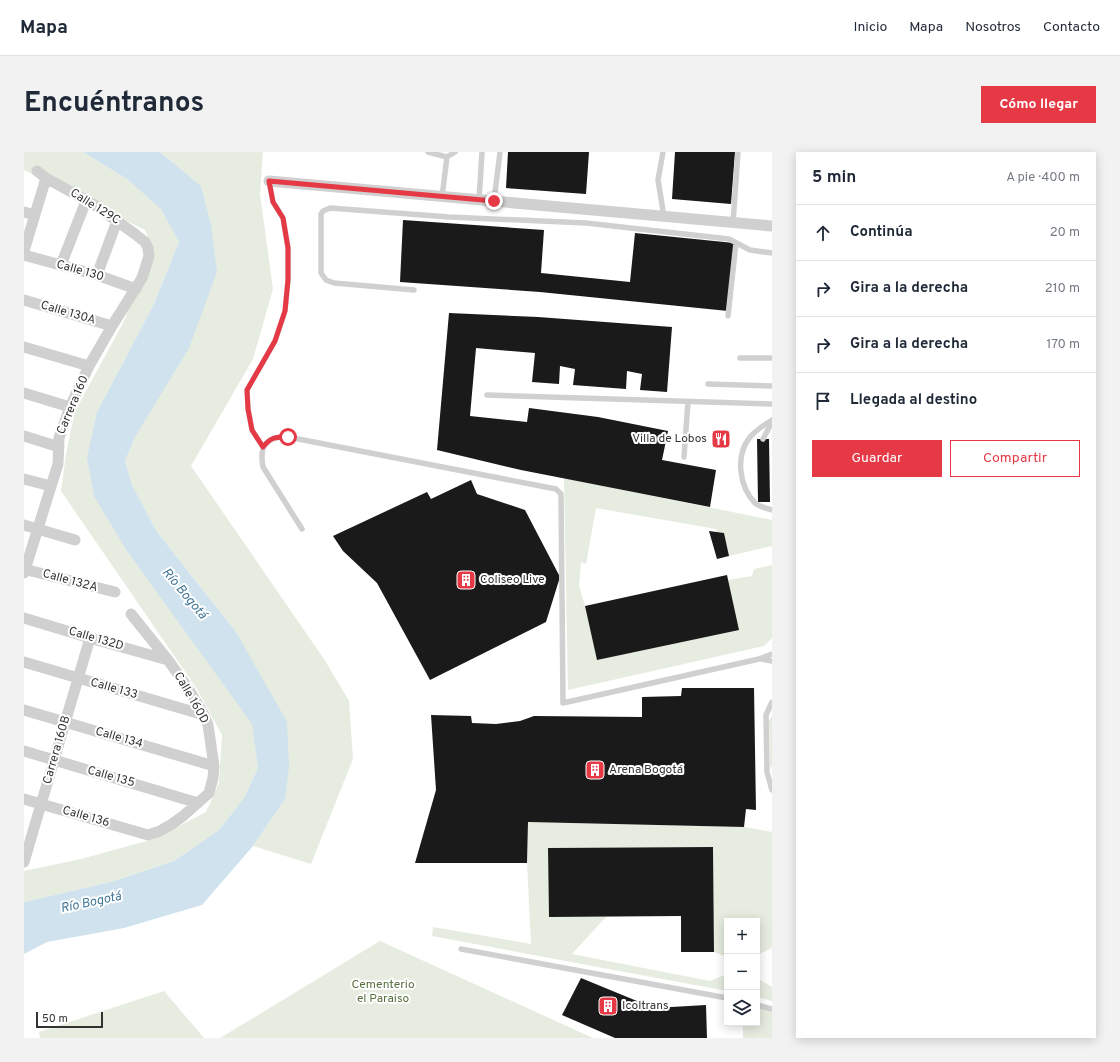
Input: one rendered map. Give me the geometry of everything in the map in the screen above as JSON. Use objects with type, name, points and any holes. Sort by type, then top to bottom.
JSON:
[{"type":"street","name":"Calle 129C","points":[[29,214],[41,174],[117,221],[145,242],[148,248]]},
{"type":"street","points":[[269,181],[772,226]]},
{"type":"street","points":[[61,266],[86,201]]},
{"type":"street","points":[[24,251],[29,214]]},
{"type":"street","points":[[98,275],[117,221]]},
{"type":"street","name":"Carrera 160","points":[[24,570],[58,464],[59,438],[70,407],[89,366],[142,278],[149,256],[148,248]]},
{"type":"street","name":"Calle 130","points":[[24,255],[98,275],[136,289]]},
{"type":"street","name":"Calle 130A","points":[[24,300],[112,326]]},
{"type":"street","points":[[24,347],[89,366]]},
{"type":"street","points":[[24,394],[70,407]]},
{"type":"street","points":[[24,436],[59,447]]},
{"type":"street","points":[[24,479],[51,486]]},
{"type":"street","points":[[24,525],[75,540]]},
{"type":"street","name":"Calle 132A","points":[[24,570],[115,592]]},
{"type":"street","name":"Calle 160D","points":[[131,614],[168,660],[188,688],[204,715],[208,725],[214,766],[213,778],[208,793],[172,824],[160,831],[148,835]]},
{"type":"street","name":"Calle 132D","points":[[24,618],[168,660]]},
{"type":"street","name":"Carrera 160B","points":[[24,862],[90,638]]},
{"type":"street","name":"Calle 133","points":[[24,662],[204,715]]},
{"type":"street","name":"Calle 134","points":[[24,710],[214,766]]},
{"type":"street","name":"Calle 135","points":[[24,751],[198,803]]},
{"type":"street","name":"Calle 136","points":[[24,800],[148,835]]},
{"type":"lane","points":[[428,152],[447,157],[455,152]]},
{"type":"lane","points":[[479,200],[482,152]]},
{"type":"lane","points":[[494,201],[500,152]]},
{"type":"lane","points":[[664,152],[658,180],[664,217]]},
{"type":"lane","points":[[733,223],[738,152]]},
{"type":"lane","points":[[442,197],[447,157]]},
{"type":"lane","points":[[263,447],[252,430],[248,409],[247,390],[275,341],[285,311],[288,280],[288,248],[283,218],[273,202],[269,181]]},
{"type":"lane","points":[[414,290],[334,284],[326,280],[321,273],[320,214],[330,208],[449,217],[586,224],[729,239],[750,250],[772,253]]},
{"type":"lane","points":[[728,316],[736,243]]},
{"type":"lane","points":[[740,358],[772,358]]},
{"type":"lane","points":[[708,384],[772,386]]},
{"type":"lane","points":[[487,395],[772,404]]},
{"type":"lane","points":[[684,457],[688,402]]},
{"type":"lane","points":[[763,439],[772,421]]},
{"type":"lane","points":[[770,509],[756,504],[749,495],[740,475],[744,448],[750,438],[758,430],[772,421]]},
{"type":"lane","points":[[302,529],[263,467],[261,455],[263,447],[276,437],[288,437],[556,489],[561,494],[563,703],[759,659],[772,654]]},
{"type":"lane","points":[[764,502],[770,509]]},
{"type":"lane","points":[[759,659],[772,662]]},
{"type":"lane","points":[[772,702],[766,715],[767,772],[772,790]]},
{"type":"lane","points":[[461,949],[724,997]]},
{"type":"lane","points":[[760,1006],[772,1009]]},
{"type":"green space","points":[[24,152],[83,152],[127,179],[162,209],[179,242],[153,306],[97,412],[127,551],[253,724],[258,768],[244,798],[219,830],[174,861],[111,882],[24,902],[24,871],[81,859],[154,839],[206,812],[219,783],[222,735],[197,689],[61,491],[66,454],[75,411],[122,325],[154,253],[145,230],[24,170]]},
{"type":"green space","points":[[160,152],[263,152],[260,194],[273,289],[253,359],[191,466],[324,659],[349,701],[353,759],[311,864],[253,846],[285,799],[236,632],[157,532],[132,485],[125,461],[135,437],[201,186]]},
{"type":"green space","points":[[564,478],[772,520],[772,546],[729,556],[724,533],[717,532],[716,529],[596,508],[586,564],[581,562],[579,586],[597,660],[736,630],[728,580],[752,576],[754,569],[772,565],[772,638],[764,646],[568,690]]},
{"type":"green space","points":[[772,716],[772,768],[770,766],[769,720]]},
{"type":"green space","points":[[528,822],[744,827],[772,832],[772,948],[760,954],[760,918],[724,918],[724,956],[714,952],[713,847],[548,848],[549,917],[606,917],[572,954],[710,981],[724,975],[724,990],[432,936],[433,927],[531,944],[527,863]]},
{"type":"green space","name":"Cementerio el Paraiso","points":[[380,941],[593,1038],[220,1038]]},
{"type":"green space","points":[[760,980],[772,987],[772,1001],[760,998]]},
{"type":"green space","points":[[164,991],[204,1038],[40,1038],[39,1032]]},
{"type":"green space","points":[[760,1009],[772,1011],[772,1038],[743,1038],[743,1026],[760,1026]]},
{"type":"water","name":"Río Bogotá","points":[[83,152],[160,152],[201,186],[211,225],[217,272],[189,348],[135,437],[125,461],[132,485],[157,532],[236,632],[287,722],[289,767],[285,799],[253,846],[202,905],[124,928],[47,942],[24,954],[24,902],[111,882],[174,861],[219,830],[244,798],[258,768],[252,724],[127,551],[94,496],[87,458],[97,412],[153,306],[179,242],[161,209],[127,179]]},
{"type":"building","points":[[508,152],[589,152],[586,194],[506,188]]},
{"type":"building","points":[[675,152],[735,152],[731,204],[672,199]]},
{"type":"building","points":[[403,220],[544,230],[541,273],[630,282],[635,233],[734,243],[728,311],[540,292],[400,282]]},
{"type":"building","points":[[449,313],[538,317],[672,327],[667,392],[640,390],[642,374],[627,371],[626,389],[573,385],[575,369],[560,366],[559,384],[532,382],[535,353],[476,348],[470,416],[527,422],[529,408],[598,417],[668,431],[662,460],[716,470],[710,507],[521,470],[437,450]]},
{"type":"building","points":[[757,439],[769,439],[770,502],[758,502]]},
{"type":"building","name":"Coliseo Live","points":[[471,480],[477,494],[525,510],[560,577],[546,622],[430,680],[377,583],[343,551],[333,536],[427,492],[431,499]]},
{"type":"building","points":[[709,531],[724,533],[729,556],[717,559]]},
{"type":"building","points":[[727,575],[739,630],[597,660],[585,606]]},
{"type":"building","name":"Arena Bogotá","points":[[682,688],[754,688],[756,810],[746,809],[744,827],[528,822],[527,863],[415,863],[436,790],[431,715],[471,716],[472,723],[496,724],[520,721],[534,716],[642,717],[642,697],[681,696]]},
{"type":"building","points":[[713,847],[714,952],[681,952],[681,916],[549,917],[548,848]]},
{"type":"building","name":"Icoltrans","points":[[581,978],[654,1008],[706,1005],[707,1038],[615,1038],[562,1015]]},
{"type":"place","name":"Villa de Lobos","points":[[721,439]]},
{"type":"place","name":"Coliseo Live","points":[[466,580]]},
{"type":"place","name":"Arena Bogotá","points":[[595,770]]},
{"type":"place","name":"Icoltrans","points":[[608,1006]]},
{"type":"route","points":[[288,437],[276,437],[263,447],[252,430],[248,409],[247,390],[275,341],[285,311],[288,280],[288,248],[283,218],[273,202],[269,181],[494,201]]}]
